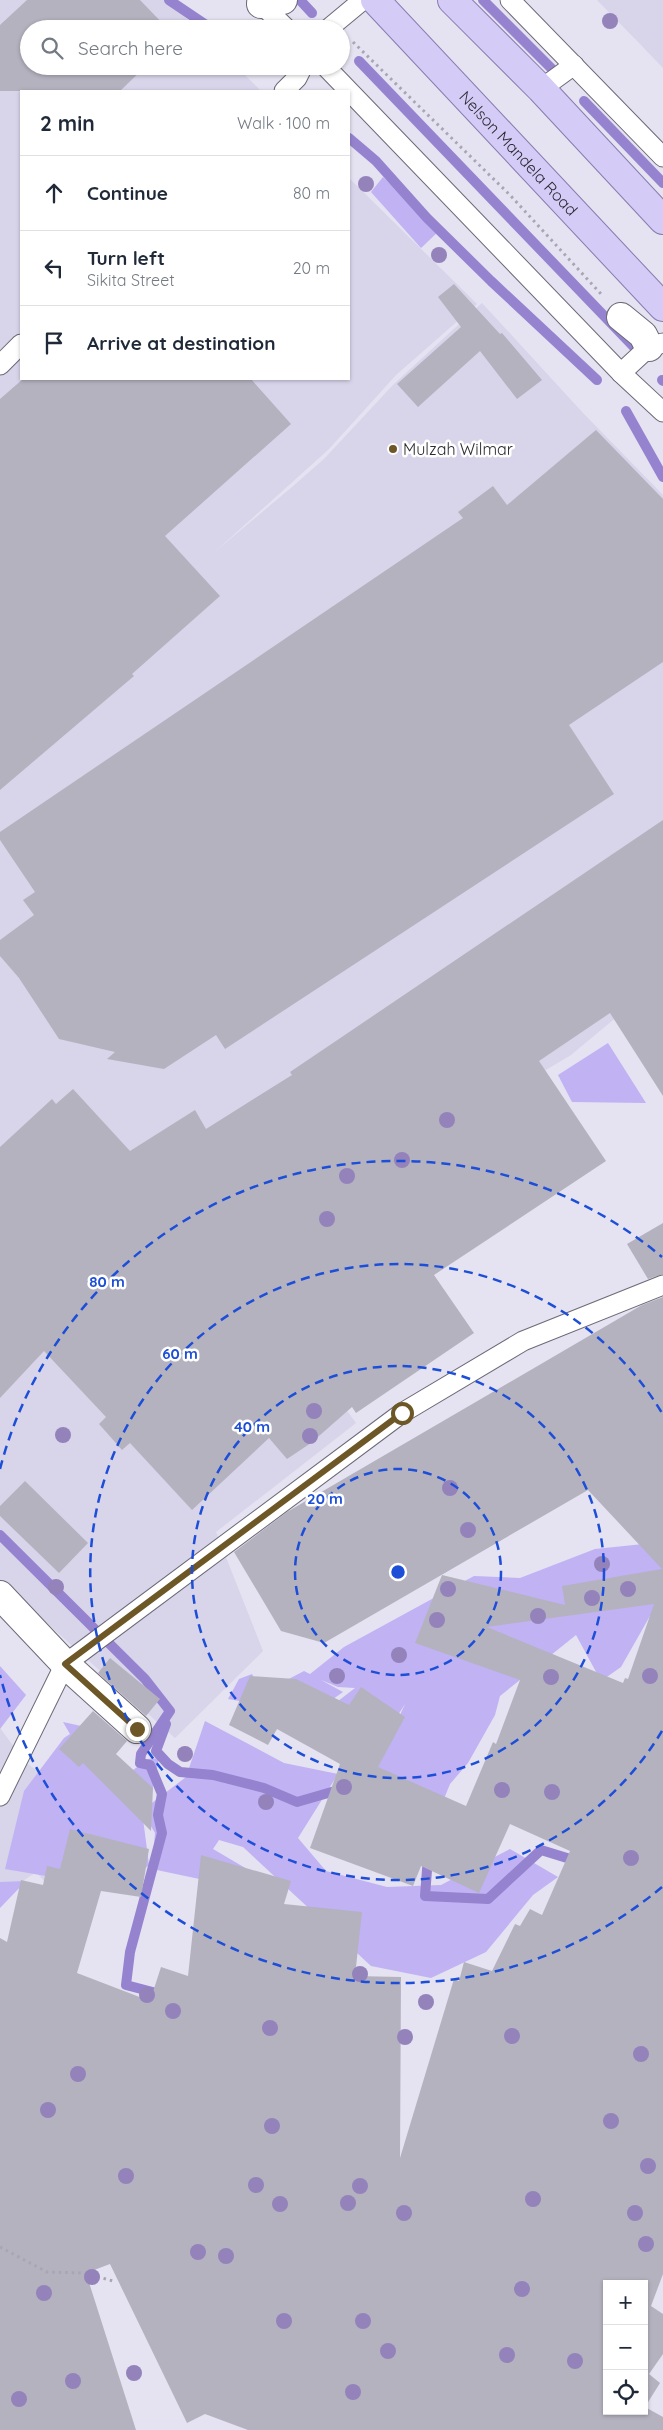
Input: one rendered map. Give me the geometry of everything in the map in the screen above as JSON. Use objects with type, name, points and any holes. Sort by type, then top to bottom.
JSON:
[{"type":"main road","name":"Nelson Mandela Road","points":[[375,0],[663,307]]},
{"type":"main road","points":[[452,0],[540,89],[663,220]]},
{"type":"street","points":[[621,317],[656,345]]},
{"type":"street","points":[[0,1596],[65,1664],[137,1729]]},
{"type":"lane","points":[[339,20],[363,0]]},
{"type":"lane","points":[[510,0],[663,156]]},
{"type":"lane","points":[[267,1],[281,20]]},
{"type":"lane","points":[[540,89],[574,65]]},
{"type":"lane","points":[[285,90],[298,75]]},
{"type":"lane","points":[[335,75],[349,90]]},
{"type":"lane","points":[[350,91],[621,374],[663,412]]},
{"type":"lane","points":[[0,364],[20,345]]},
{"type":"lane","points":[[621,374],[656,345]]},
{"type":"lane","points":[[0,1796],[65,1664],[402,1413],[523,1341],[663,1285]]},
{"type":"path","points":[[350,40],[510,195],[621,317]]},
{"type":"path","points":[[0,2247],[47,2272],[84,2273],[113,2281]]},
{"type":"shaded area","points":[[0,0],[168,0],[188,20],[20,20],[20,75],[245,75],[260,90],[20,90],[20,380],[350,380],[350,179],[477,304],[396,375],[329,449],[208,558],[66,671],[0,728]]},
{"type":"shaded area","points":[[597,0],[663,0],[663,68],[642,46]]},
{"type":"shaded area","points":[[383,177],[440,230],[421,248],[371,192]]},
{"type":"shaded area","points":[[482,303],[583,413],[663,495],[663,985],[613,1020],[571,1055],[512,1090],[245,1271],[356,1423],[216,1532],[263,1651],[175,1738],[0,1581],[0,732],[324,459],[393,385]]},
{"type":"shaded area","points":[[608,1043],[646,1103],[572,1102],[558,1075]]},
{"type":"shaded area","points":[[663,1542],[663,1593],[621,1667],[601,1681],[576,1635],[500,1696],[495,1715],[468,1763],[450,1784],[433,1826],[368,1785],[405,1704],[377,1748],[320,1715],[355,1688],[338,1687],[321,1680],[343,1692],[312,1714],[228,1699],[239,1679],[252,1674],[262,1693],[304,1671],[310,1674],[344,1647],[474,1576],[520,1578],[595,1549]]},
{"type":"shaded area","points":[[0,1666],[26,1695],[0,1729]]},
{"type":"shaded area","points":[[205,1721],[284,1763],[338,1774],[298,1838],[326,1871],[387,1887],[441,1885],[510,1849],[558,1877],[533,1895],[486,1952],[431,1978],[371,1966],[243,1847],[219,1840],[213,1849],[259,1876],[209,1881],[152,1869],[155,1833],[142,1811],[149,1865],[122,1889],[5,1869],[24,1791],[64,1738],[70,1734],[63,1722],[81,1726],[152,1803],[186,1777]]},
{"type":"shaded area","points":[[0,1728],[25,1762],[110,1824],[46,1883],[36,1872],[0,1897]]},
{"type":"shaded area","points":[[159,1758],[152,1791],[125,1776],[148,1759]]},
{"type":"shaded area","points":[[26,1881],[0,1908],[0,1882]]},
{"type":"building","points":[[27,0],[140,0],[159,20],[20,20],[20,75],[137,75],[121,90],[0,91],[0,25]]},
{"type":"building","points":[[454,284],[500,334],[502,333],[542,380],[517,399],[480,351],[418,407],[397,384],[461,327],[438,297]]},
{"type":"building","points":[[22,380],[252,380],[291,424],[165,536],[220,596],[132,674],[134,676],[0,790],[0,399]]},
{"type":"building","points":[[596,430],[663,499],[663,662],[569,725],[614,794],[225,1049],[216,1035],[164,1069],[107,1059],[115,1052],[59,1039],[19,978],[0,956],[0,940],[34,915],[23,900],[35,892],[0,840],[0,832],[463,518],[458,512],[493,486],[507,505]]},
{"type":"building","points":[[663,820],[663,1096],[610,1013],[539,1061],[606,1161],[434,1275],[474,1333],[356,1413],[352,1407],[311,1443],[287,1459],[269,1438],[192,1510],[130,1443],[122,1450],[99,1424],[106,1417],[44,1351],[0,1398],[0,1147],[52,1099],[56,1104],[73,1089],[130,1151],[195,1110],[206,1129],[292,1075],[290,1072]]},
{"type":"building","points":[[663,1223],[663,1274],[648,1279],[627,1244]]},
{"type":"building","points":[[663,1297],[663,2274],[651,2306],[663,2314],[663,2354],[649,2374],[660,2383],[648,2402],[648,2280],[603,2280],[603,2415],[648,2415],[648,2409],[663,2417],[663,2430],[248,2430],[205,2414],[187,2423],[110,2264],[86,2273],[136,2430],[0,2430],[0,1938],[7,1942],[21,1880],[43,1885],[47,1866],[60,1869],[70,1829],[149,1849],[141,1897],[101,1891],[77,1973],[150,2001],[161,1967],[188,1976],[201,1855],[291,1881],[284,1904],[362,1912],[355,1976],[401,1977],[400,2158],[454,1979],[459,1981],[464,1962],[492,1971],[515,1924],[520,1926],[530,1909],[542,1915],[570,1851],[510,1824],[479,1893],[421,1866],[413,1886],[310,1848],[340,1764],[277,1729],[268,1745],[229,1725],[250,1676],[296,1679],[349,1705],[361,1687],[405,1717],[378,1767],[466,1806],[493,1742],[496,1744],[520,1680],[415,1643],[442,1575],[565,1605],[562,1586],[662,1569],[588,1490],[324,1643],[281,1631],[234,1552],[287,1512],[642,1305]],"holes":[[[654,1604],[628,1679],[625,1678],[623,1683],[487,1627]]]},
{"type":"building","points":[[25,1481],[88,1543],[59,1573],[0,1516],[0,1506]]},
{"type":"building","points":[[110,1658],[160,1699],[146,1716],[98,1673]]},
{"type":"building","points":[[93,1711],[127,1741],[116,1754],[153,1788],[151,1831],[83,1763],[79,1767],[59,1749]]},
{"type":"waterway","points":[[169,0],[199,20]]},
{"type":"waterway","points":[[300,0],[312,13]]},
{"type":"waterway","points":[[483,0],[555,72]]},
{"type":"waterway","points":[[359,61],[634,347]]},
{"type":"waterway","points":[[584,101],[663,183]]},
{"type":"waterway","points":[[350,139],[376,161],[427,218],[491,281],[597,380]]},
{"type":"waterway","points":[[626,411],[663,477]]},
{"type":"waterway","points":[[0,1535],[145,1679],[170,1711],[141,1754],[140,1763],[150,1765],[162,1794],[158,1815],[162,1833],[130,1952],[126,1985],[164,1995]]},
{"type":"waterway","points":[[166,1724],[156,1751],[168,1764],[180,1772],[213,1775],[264,1788],[297,1802],[335,1791],[339,1798]]},
{"type":"waterway","points":[[428,1857],[425,1896],[488,1899],[541,1850],[580,1862]]},
{"type":"place","name":"Mulzah Wilmar","points":[[393,449]]},
{"type":"route","points":[[137,1729],[65,1664],[402,1413]]}]
